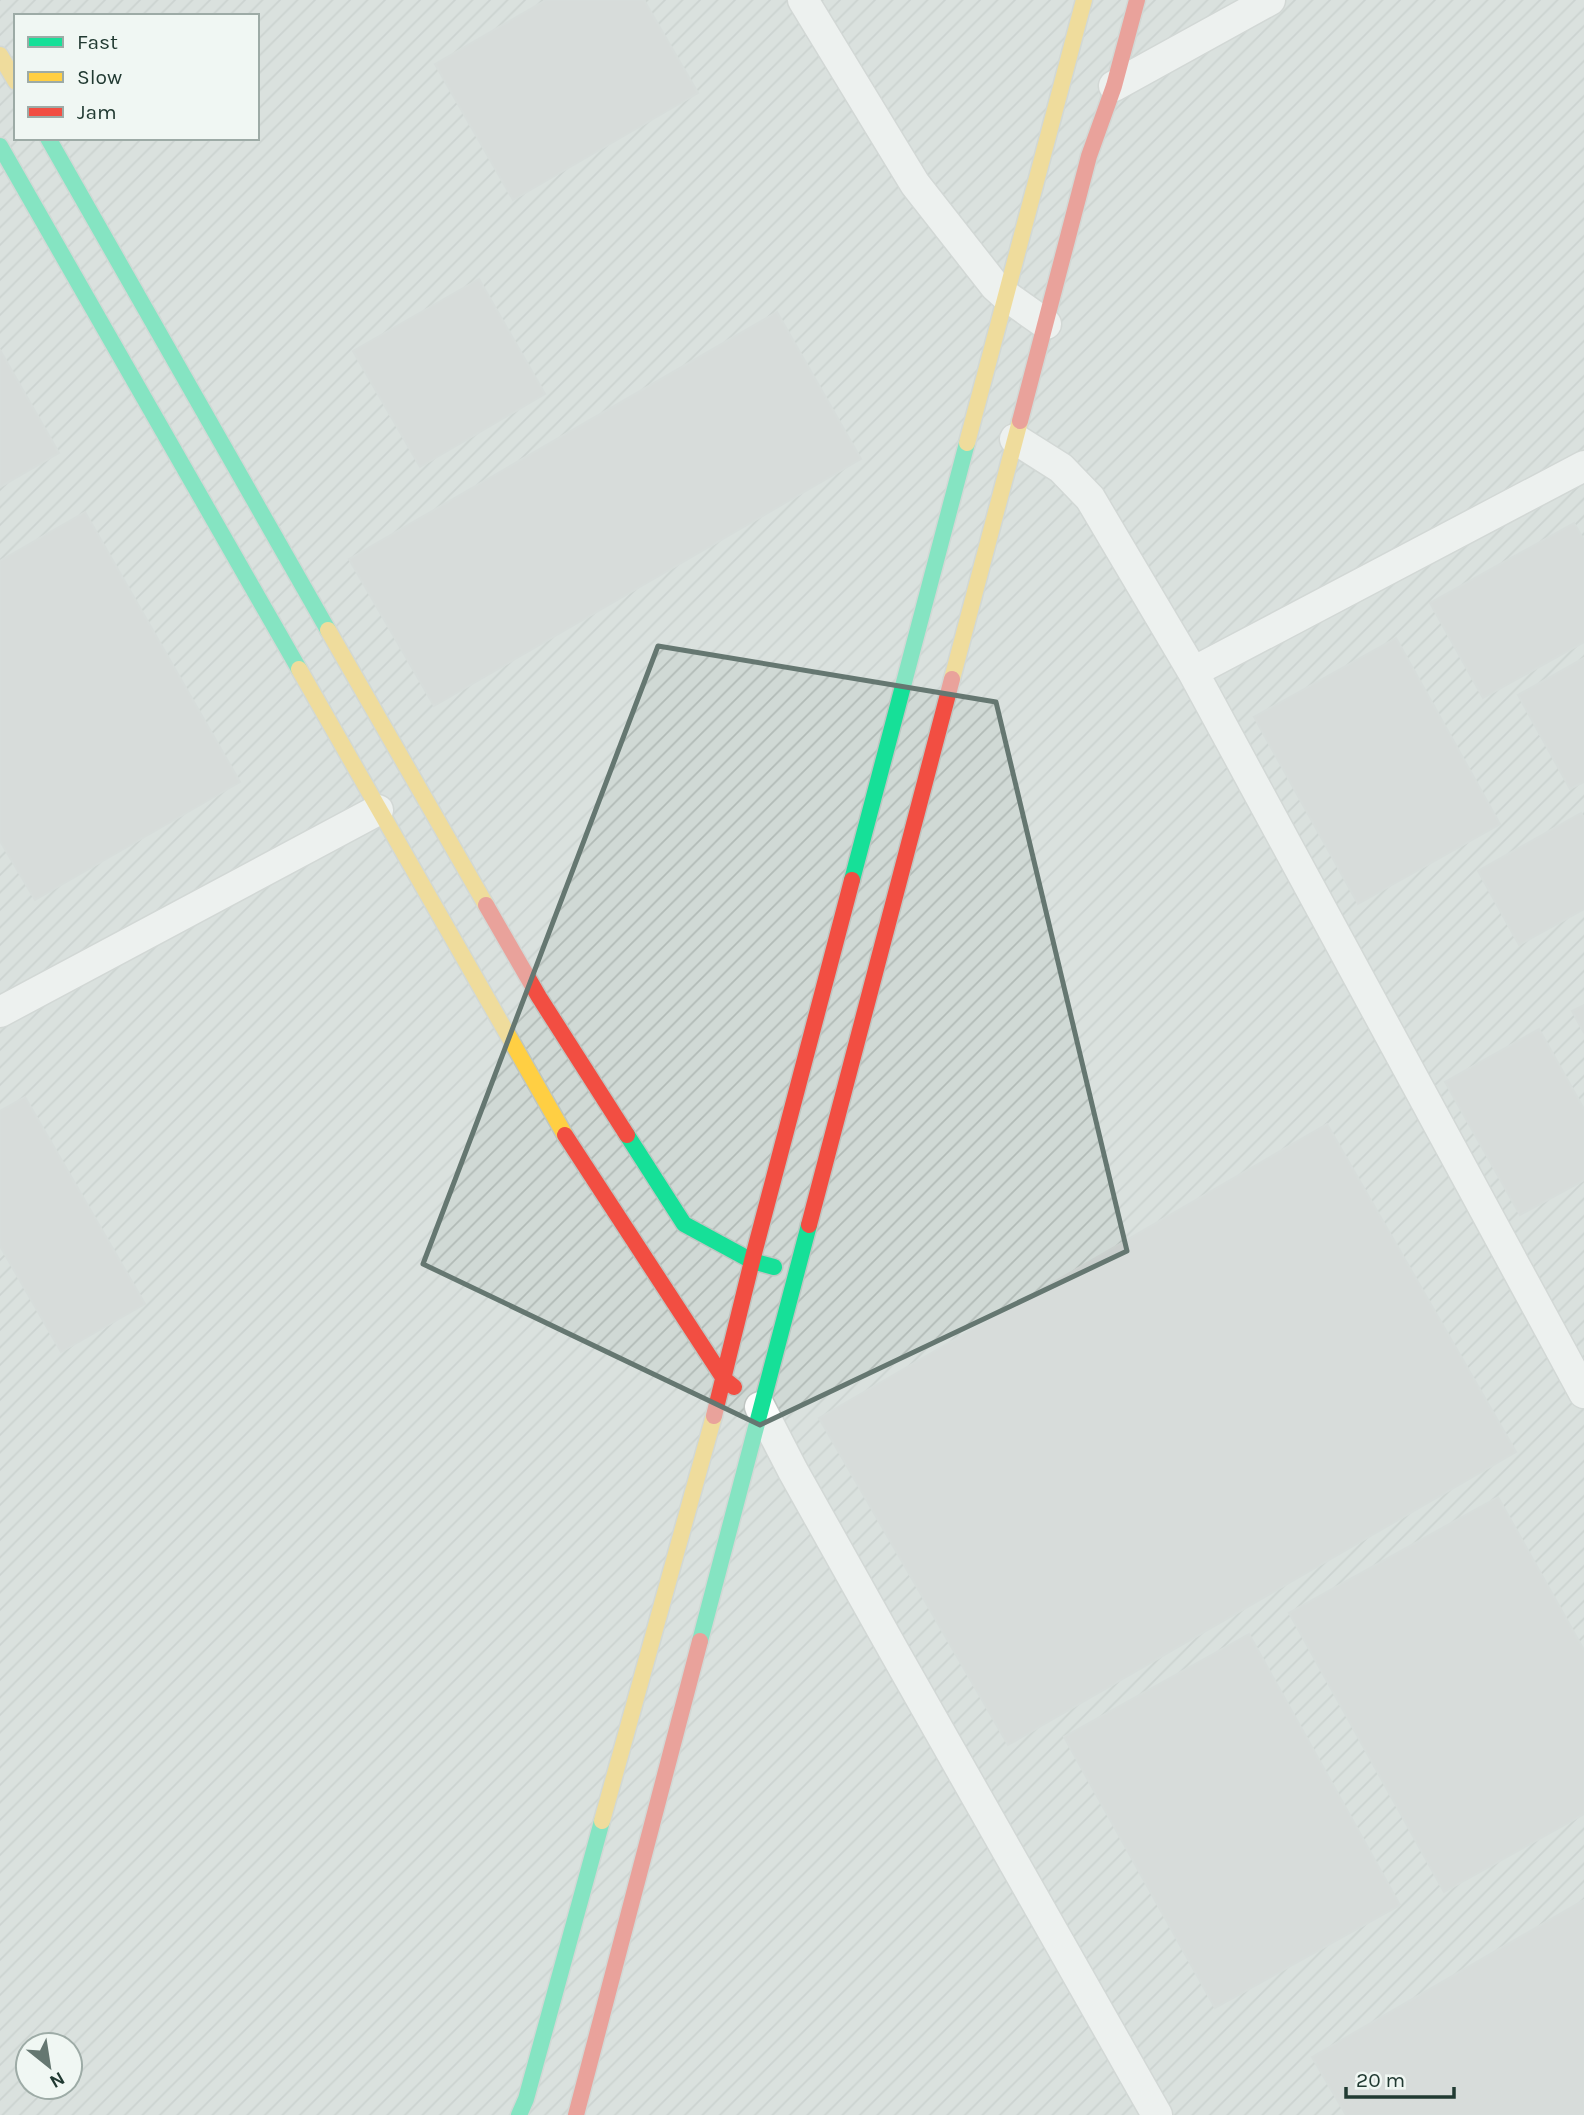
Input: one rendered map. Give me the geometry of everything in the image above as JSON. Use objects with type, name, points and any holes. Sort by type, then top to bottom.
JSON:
[{"type":"street","points":[[803,0],[915,184],[1005,295],[1046,324]]},
{"type":"street","points":[[519,2115],[526,2099],[724,1379],[752,1261],[1084,0]]},
{"type":"street","points":[[576,2115],[1089,156],[1114,86],[1137,0]]},
{"type":"street","points":[[1114,86],[1270,0]]},
{"type":"street","points":[[0,54],[14,78]]},
{"type":"street","points":[[49,140],[539,997],[684,1224],[752,1261],[797,1273]]},
{"type":"street","points":[[0,146],[564,1133],[724,1379],[760,1407],[881,1629],[1157,2115]]},
{"type":"street","points":[[1015,439],[1061,468],[1090,498],[1193,672],[1584,1393]]},
{"type":"street","points":[[1193,672],[1584,466]]},
{"type":"street","points":[[0,1012],[378,810]]},
{"type":"highlighted area","points":[[658,646],[996,702],[1127,1251],[760,1425],[423,1264]]},
{"type":"shaded area","points":[[0,0],[1584,0],[1584,2115],[0,2115]]},
{"type":"building","points":[[546,0],[644,0],[698,93],[513,200],[435,64]]},
{"type":"building","points":[[479,279],[545,394],[420,467],[353,351]]},
{"type":"building","points":[[777,312],[861,459],[434,706],[349,559]]},
{"type":"building","points":[[0,350],[59,453],[0,487]]},
{"type":"building","points":[[85,512],[240,782],[35,900],[0,841],[0,561]]},
{"type":"building","points":[[1574,523],[1584,540],[1584,642],[1483,698],[1430,603]]},
{"type":"building","points":[[1396,638],[1500,824],[1358,904],[1254,717]]},
{"type":"building","points":[[1584,658],[1584,782],[1570,789],[1518,695]]},
{"type":"building","points":[[1581,813],[1584,818],[1584,909],[1519,945],[1478,871]]},
{"type":"building","points":[[1584,1005],[1584,1033],[1572,1011]]},
{"type":"building","points":[[1539,1029],[1584,1109],[1584,1180],[1520,1215],[1445,1082]]},
{"type":"building","points":[[25,1097],[145,1304],[61,1352],[0,1246],[0,1111]]},
{"type":"building","points":[[1327,1124],[1516,1452],[1008,1745],[819,1418]]},
{"type":"building","points":[[1498,1497],[1584,1650],[1584,1814],[1444,1892],[1289,1613]]},
{"type":"building","points":[[1249,1634],[1400,1905],[1215,2008],[1064,1737]]},
{"type":"building","points":[[1584,1900],[1584,2115],[1346,2115],[1312,2057]]},
{"type":"traffic: fast","points":[[49,140],[328,630]]},
{"type":"traffic: fast","points":[[0,146],[299,669]]},
{"type":"traffic: fast","points":[[852,880],[967,443]]},
{"type":"traffic: fast","points":[[627,1135],[684,1224],[752,1261],[774,1267]]},
{"type":"traffic: fast","points":[[700,1641],[809,1225]]},
{"type":"traffic: fast","points":[[519,2115],[526,2099],[602,1821]]},
{"type":"traffic: slow","points":[[967,443],[1084,0]]},
{"type":"traffic: slow","points":[[0,55],[14,79]]},
{"type":"traffic: slow","points":[[952,679],[1020,421]]},
{"type":"traffic: slow","points":[[328,630],[486,905]]},
{"type":"traffic: slow","points":[[299,669],[565,1135]]},
{"type":"traffic: slow","points":[[602,1821],[714,1416]]},
{"type":"traffic: jam","points":[[1020,421],[1089,156],[1114,86],[1137,0]]},
{"type":"traffic: jam","points":[[809,1225],[952,679]]},
{"type":"traffic: jam","points":[[714,1416],[852,880]]},
{"type":"traffic: jam","points":[[486,905],[539,997],[627,1135]]},
{"type":"traffic: jam","points":[[565,1135],[724,1379],[734,1387]]},
{"type":"traffic: jam","points":[[576,2115],[700,1641]]}]
